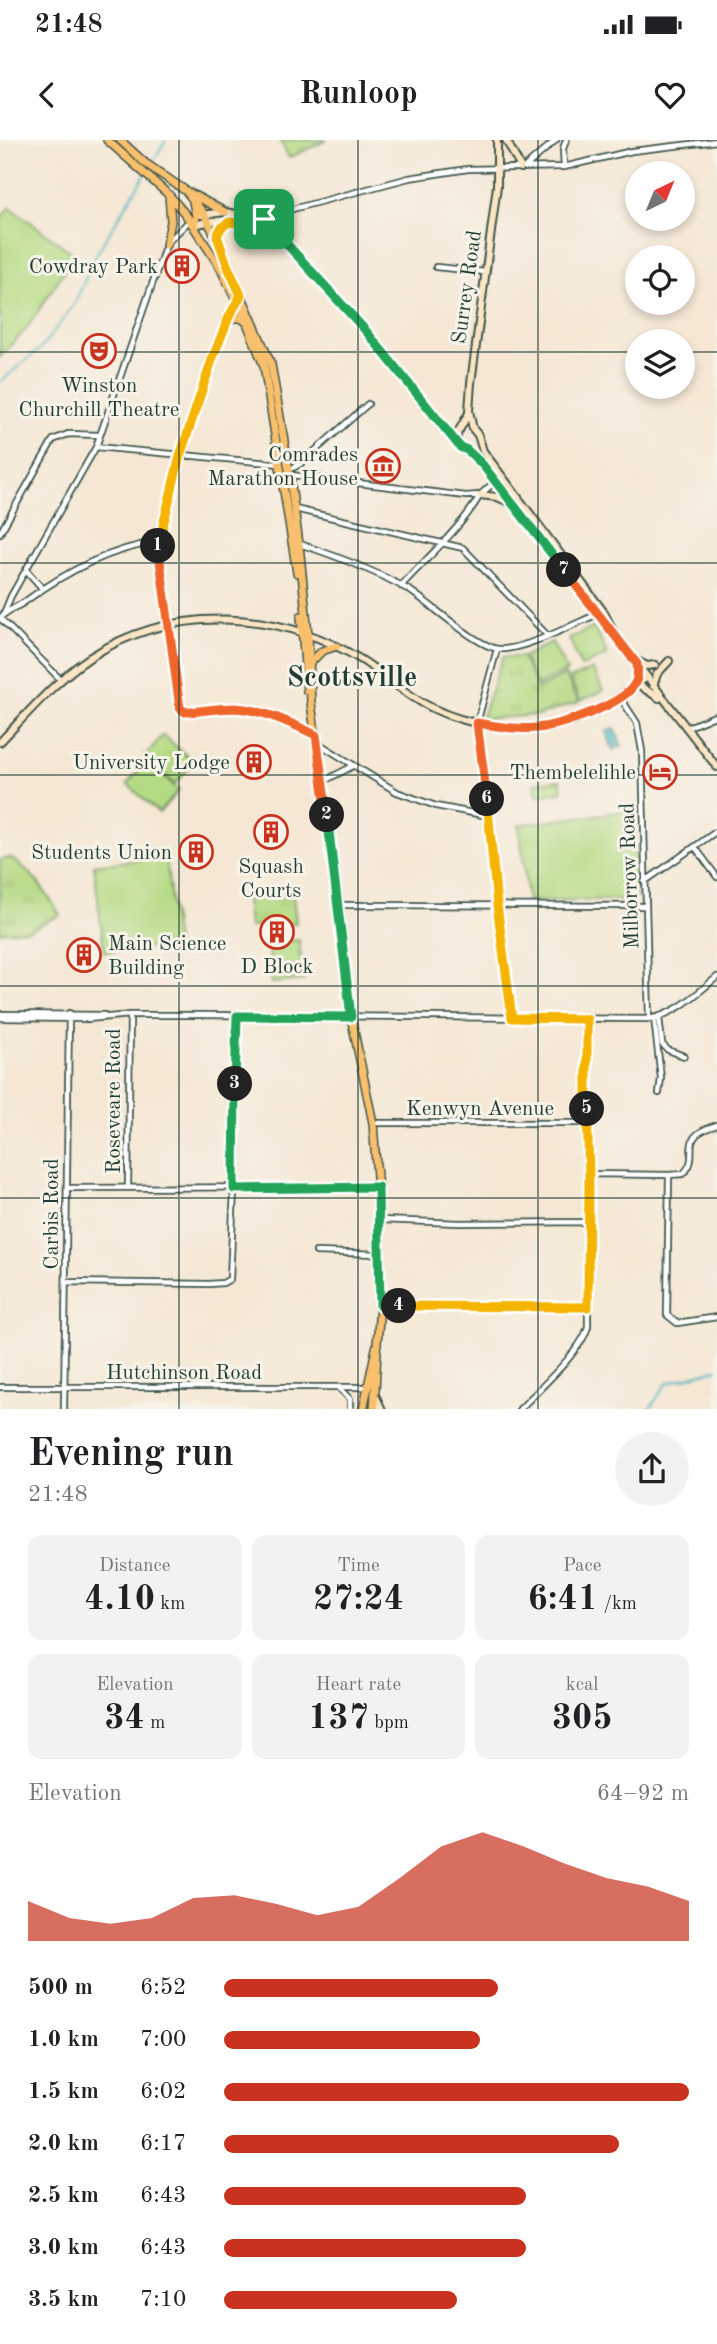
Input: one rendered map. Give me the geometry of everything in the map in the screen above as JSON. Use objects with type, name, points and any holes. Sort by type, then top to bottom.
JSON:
[{"type":"main road","points":[[107,140],[142,167],[156,172],[189,195],[225,212]]},
{"type":"main road","points":[[120,140],[150,178],[217,239],[264,366],[305,633],[311,703],[339,905],[351,1017],[373,1123],[381,1254],[374,1409]]},
{"type":"main road","points":[[166,245],[171,217],[169,195]]},
{"type":"main road","points":[[189,195],[220,267],[239,298],[271,364],[299,544],[306,682],[311,703]]},
{"type":"main road","points":[[217,239],[221,228],[229,222]]},
{"type":"main road","points":[[226,323],[231,318],[238,318],[247,323]]},
{"type":"main road","points":[[309,664],[322,651],[337,646]]},
{"type":"main road","points":[[363,1409],[377,1344]]},
{"type":"street","name":"Surrey Road","points":[[460,430],[469,411],[497,186],[497,140]]},
{"type":"street","points":[[506,140],[523,168]]},
{"type":"street","points":[[564,167],[563,149],[566,140]]},
{"type":"street","points":[[256,225],[270,215],[409,178],[468,169],[564,167],[632,151],[717,141]]},
{"type":"street","points":[[523,168],[551,142],[563,149]]},
{"type":"street","points":[[241,214],[254,208],[262,194]]},
{"type":"street","points":[[1,616],[96,447],[166,245],[198,219],[225,212],[264,219],[366,331],[460,447],[467,450],[497,479],[635,661],[641,681]]},
{"type":"street","points":[[198,219],[273,228]]},
{"type":"street","points":[[436,267],[485,272]]},
{"type":"street","points":[[239,298],[226,323],[180,456],[158,542],[179,705],[185,712],[248,710],[292,724],[397,792],[455,811],[488,816]]},
{"type":"street","points":[[289,472],[368,404]]},
{"type":"street","name":"Surrey Road","points":[[469,411],[473,429]]},
{"type":"street","points":[[437,418],[450,428],[473,429],[512,504],[600,613]]},
{"type":"street","points":[[457,442],[460,430]]},
{"type":"street","points":[[0,533],[53,440],[68,434],[100,435]]},
{"type":"street","points":[[467,450],[478,441]]},
{"type":"street","points":[[96,447],[281,463]]},
{"type":"street","points":[[289,472],[466,496],[497,497],[512,504]]},
{"type":"street","points":[[401,586],[497,479]]},
{"type":"street","points":[[294,509],[463,548],[547,635]]},
{"type":"street","points":[[1,616],[42,589],[103,558],[128,548],[158,542]]},
{"type":"street","points":[[299,544],[401,586],[478,640],[498,649],[511,648],[600,613]]},
{"type":"street","points":[[26,570],[42,589]]},
{"type":"street","points":[[1,616],[61,680]]},
{"type":"street","points":[[0,742],[61,680],[84,662],[103,650],[170,624],[220,620],[251,621],[305,633],[337,646],[430,707],[477,723],[516,728],[547,727],[589,713],[641,681]]},
{"type":"street","points":[[498,649],[477,723],[512,1018]]},
{"type":"street","points":[[635,661],[655,665]]},
{"type":"street","points":[[635,661],[641,681],[671,709]]},
{"type":"street","points":[[653,685],[657,674],[669,661]]},
{"type":"street","points":[[641,681],[653,685],[717,767]]},
{"type":"street","name":"Milborrow Road","points":[[620,696],[637,723],[642,751],[645,906],[654,1018]]},
{"type":"street","points":[[686,728],[717,715]]},
{"type":"street","points":[[323,782],[354,765]]},
{"type":"street","points":[[644,882],[717,831]]},
{"type":"street","points":[[695,847],[716,880]]},
{"type":"street","points":[[339,905],[645,906]]},
{"type":"street","points":[[0,1016],[654,1018],[677,1009],[717,977]]},
{"type":"street","name":"Roseveare Road","points":[[128,1187],[130,1015]]},
{"type":"street","name":"Carbis Road","points":[[64,1409],[69,1016]]},
{"type":"street","points":[[66,1282],[223,1283],[230,1279],[237,1016]]},
{"type":"street","points":[[654,1018],[662,1044],[668,1050],[684,1056]]},
{"type":"street","points":[[654,1018],[661,1078],[659,1093]]},
{"type":"street","points":[[519,1409],[584,1338],[588,1326],[587,1019]]},
{"type":"street","name":"Kenwyn Avenue","points":[[373,1123],[587,1123]]},
{"type":"street","points":[[589,1174],[683,1174],[688,1169],[690,1146],[694,1136],[717,1125]]},
{"type":"street","points":[[669,1175],[667,1315],[677,1323],[717,1317]]},
{"type":"street","points":[[67,1188],[378,1187]]},
{"type":"street","points":[[379,1220],[460,1223],[589,1222]]},
{"type":"street","points":[[316,1252],[381,1254]]},
{"type":"street","points":[[380,1306],[588,1307]]},
{"type":"street","name":"Hutchinson Road","points":[[0,1387],[367,1387]]},
{"type":"street","points":[[340,1388],[349,1396],[350,1409]]},
{"type":"street","points":[[376,1396],[382,1409]]},
{"type":"green space","points":[[280,140],[327,140],[289,158]]},
{"type":"green space","points":[[10,207],[75,255],[27,328],[0,357],[0,219]]},
{"type":"green space","points":[[595,627],[607,655],[581,667],[569,638]]},
{"type":"green space","points":[[552,642],[567,671],[537,686],[523,657]]},
{"type":"green space","points":[[503,657],[522,657],[538,689],[565,675],[579,702],[539,715],[481,719]]},
{"type":"green space","points":[[593,669],[603,691],[580,701],[570,679]]},
{"type":"green space","points":[[163,735],[194,762],[175,784],[144,757]]},
{"type":"green space","points":[[147,762],[179,790],[159,813],[127,784]]},
{"type":"green space","points":[[560,780],[562,792],[537,795],[535,783]]},
{"type":"green space","points":[[634,810],[636,899],[528,901],[519,825]]},
{"type":"green space","points":[[166,857],[176,945],[104,952],[94,865]]},
{"type":"green space","points":[[10,858],[32,876],[60,915],[29,930],[0,932],[0,860]]},
{"type":"green space","points":[[293,894],[296,923],[249,927],[246,899]]},
{"type":"green space","points":[[299,940],[304,980],[272,983],[268,943]]},
{"type":"water","points":[[615,728],[622,746],[613,750],[606,732]]},
{"type":"waterway","points":[[151,165],[166,140]]},
{"type":"waterway","points":[[0,382],[41,348],[74,305],[97,253],[144,176]]},
{"type":"waterway","points":[[650,1409],[667,1383],[717,1369]]},
{"type":"place","name":"Cowdray Park","points":[[182,266]]},
{"type":"place","name":"Winston Churchill Theatre","points":[[99,351]]},
{"type":"place","name":"Comrades Marathon House","points":[[383,466]]},
{"type":"place","name":"University Lodge","points":[[254,762]]},
{"type":"place","name":"Thembelelihle","points":[[660,772]]},
{"type":"place","name":"Squash Courts","points":[[271,832]]},
{"type":"place","name":"Students Union","points":[[196,852]]},
{"type":"place","name":"D Block","points":[[277,932]]},
{"type":"place","name":"Main Science Building","points":[[84,955]]},
{"type":"district","name":"Scottsville","points":[[352,676]]},
{"type":"route","points":[[264,219],[366,331],[460,447],[477,458],[637,664],[638,674],[634,687],[612,702],[568,722],[533,729],[477,723],[512,1018],[587,1019],[588,1307],[380,1306],[378,1187],[234,1189],[237,1016],[351,1017],[316,735],[248,710],[235,708],[183,711],[179,705],[158,542],[180,456],[213,357],[234,304],[241,295],[217,236],[221,228],[229,222],[256,225],[264,219]]}]
